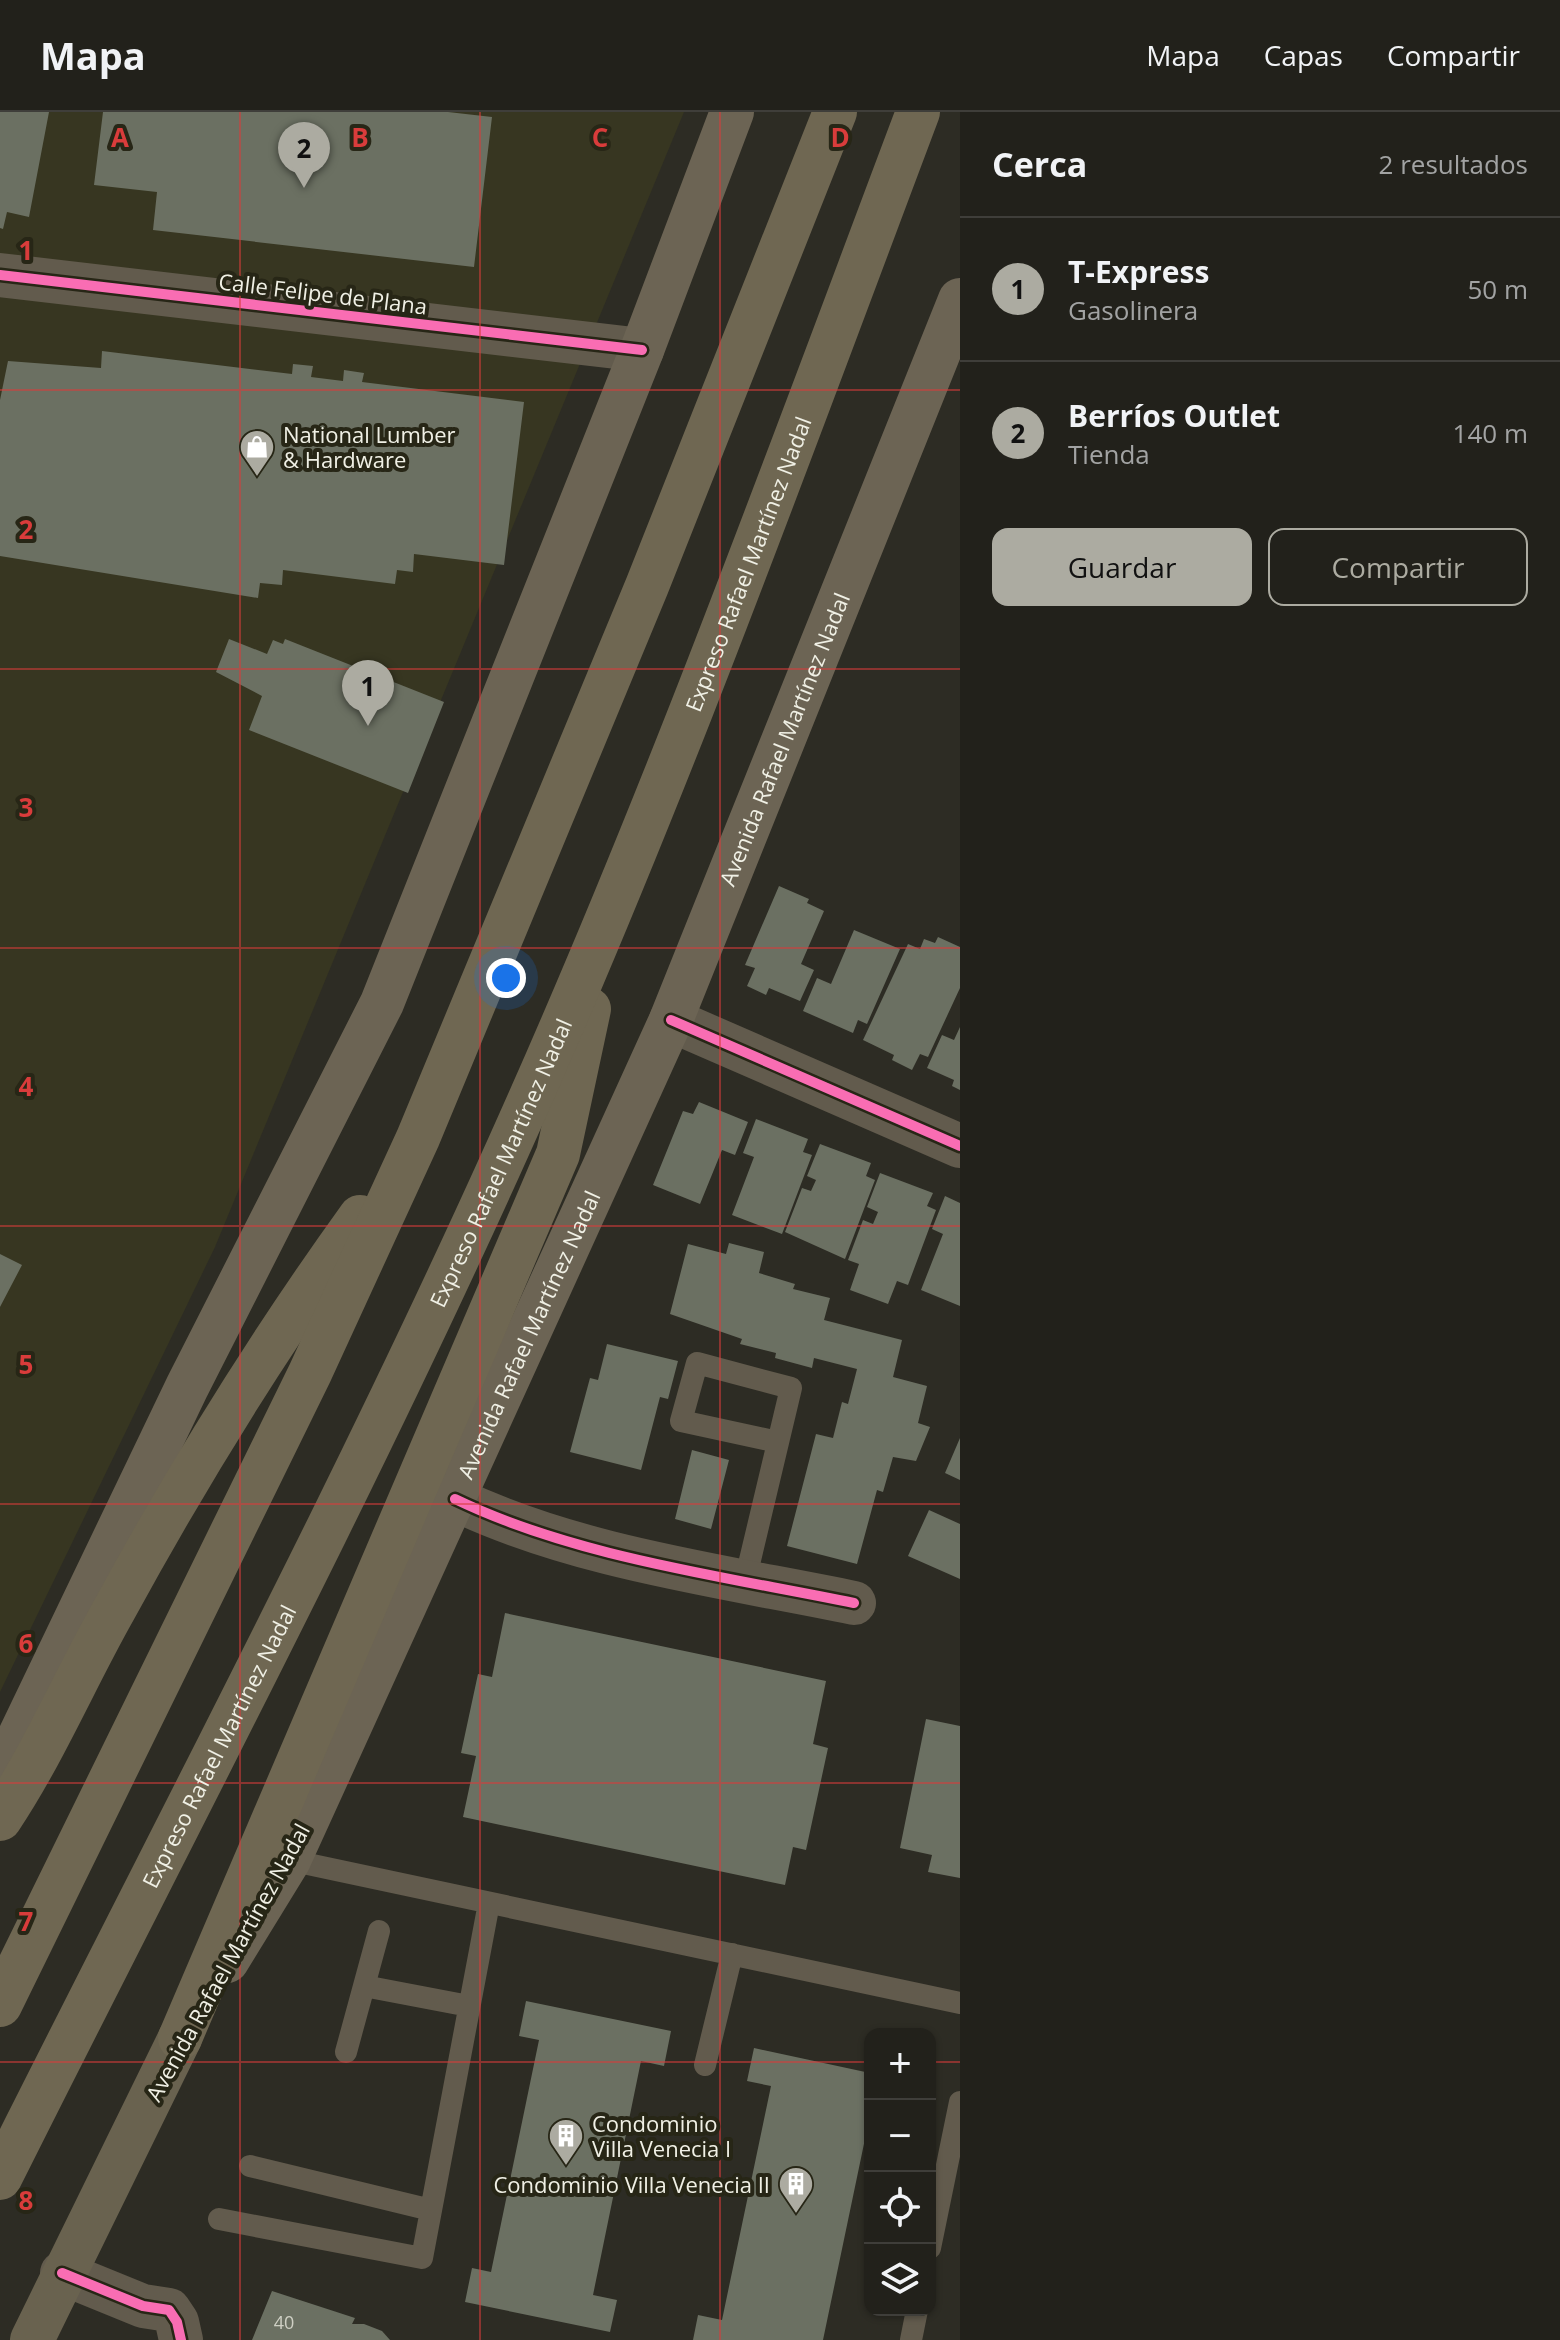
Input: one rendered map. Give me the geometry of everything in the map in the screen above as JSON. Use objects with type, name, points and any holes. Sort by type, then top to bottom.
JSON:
[{"type":"highway","points":[[0,2005],[310,1373],[418,1138],[647,586],[835,112]]},
{"type":"highway","name":"Expreso Rafael Martínez Nadal","points":[[0,2178],[369,1443],[508,1149],[669,771],[918,112]]},
{"type":"highway","points":[[180,2038],[558,1154],[610,913]]},
{"type":"highway","points":[[0,1819],[19,1790],[114,1609],[283,1323],[418,1138]]},
{"type":"main road","points":[[0,1777],[187,1387],[382,1003],[642,350],[732,112]]},
{"type":"main road","name":"Avenida Rafael Martínez Nadal","points":[[32,2340],[62,2273],[180,2038],[289,1860],[455,1499],[671,1020],[957,314]]},
{"type":"street","name":"Calle Felipe de Plana","points":[[0,275],[642,350]]},
{"type":"street","points":[[671,1020],[960,1146]]},
{"type":"street","points":[[455,1499],[505,1523],[745,1581],[854,1603]]},
{"type":"street","points":[[62,2273],[143,2306],[158,2330],[181,2339]]},
{"type":"lane","points":[[745,1581],[791,1388],[697,1363],[681,1421],[778,1442]]},
{"type":"lane","points":[[289,1860],[960,2003]]},
{"type":"lane","points":[[219,2219],[422,2258],[489,1903]]},
{"type":"lane","points":[[346,2052],[379,1931]]},
{"type":"lane","points":[[705,2065],[732,1954]]},
{"type":"lane","points":[[364,1986],[469,2006]]},
{"type":"lane","points":[[931,2244],[960,2102]]},
{"type":"lane","points":[[250,2166],[431,2210]]},
{"type":"lane","points":[[911,2340],[916,2316]]},
{"type":"shaded area","points":[[0,112],[684,112],[215,1247],[0,1692]]},
{"type":"building","points":[[0,112],[49,112],[29,217],[7,212],[3,229],[0,228]]},
{"type":"building","points":[[103,112],[448,112],[492,117],[474,267],[153,230],[157,192],[94,185]]},
{"type":"building","name":"National Lumber & Hardware","points":[[102,351],[292,374],[293,364],[313,366],[311,377],[343,381],[344,370],[364,373],[362,382],[524,402],[504,565],[414,554],[413,572],[397,570],[395,584],[283,570],[282,585],[260,583],[258,598],[0,556],[0,400],[8,361],[101,368]]},
{"type":"building","points":[[229,639],[267,654],[273,640],[283,644],[285,639],[444,702],[408,793],[249,730],[262,696],[216,672]]},
{"type":"building","points":[[779,886],[809,899],[807,903],[824,911],[801,964],[814,970],[800,1001],[769,988],[766,995],[747,986],[755,968],[745,965]]},
{"type":"building","points":[[854,930],[900,949],[867,1024],[858,1020],[853,1033],[803,1011],[817,978],[831,984]]},
{"type":"building","points":[[938,937],[960,947],[960,988],[928,1057],[920,1054],[912,1070],[892,1060],[894,1055],[863,1040],[908,944],[920,949],[924,939],[935,943]]},
{"type":"building","points":[[960,1027],[960,1090],[952,1086],[954,1080],[927,1068],[942,1035],[954,1040]]},
{"type":"building","points":[[699,1102],[748,1122],[735,1155],[722,1150],[700,1204],[653,1185],[683,1111],[693,1114]]},
{"type":"building","points":[[756,1119],[808,1139],[803,1152],[812,1155],[782,1234],[732,1215],[754,1157],[743,1153]]},
{"type":"building","points":[[820,1144],[871,1163],[866,1176],[875,1180],[845,1259],[785,1232],[802,1188],[811,1191],[816,1180],[807,1176]]},
{"type":"building","points":[[880,1173],[933,1193],[927,1206],[936,1210],[908,1285],[897,1281],[888,1304],[850,1290],[859,1264],[848,1260],[863,1220],[873,1224],[878,1212],[867,1207]]},
{"type":"building","points":[[945,1196],[960,1203],[960,1306],[921,1290],[943,1234],[932,1229]]},
{"type":"building","points":[[729,1243],[764,1252],[759,1273],[795,1284],[793,1289],[830,1298],[824,1320],[902,1340],[893,1377],[927,1386],[918,1423],[930,1427],[916,1461],[893,1457],[883,1492],[877,1490],[857,1564],[787,1546],[816,1434],[833,1438],[842,1402],[848,1404],[857,1369],[814,1358],[812,1368],[775,1358],[776,1353],[740,1344],[742,1339],[670,1314],[688,1244],[726,1254]]},
{"type":"building","points":[[0,1254],[22,1265],[0,1307]]},
{"type":"building","points":[[607,1344],[678,1361],[668,1399],[660,1397],[641,1470],[570,1452],[590,1378],[598,1380]]},
{"type":"building","points":[[960,1438],[960,1480],[945,1473]]},
{"type":"building","points":[[692,1450],[729,1460],[711,1529],[675,1519]]},
{"type":"building","points":[[929,1510],[960,1524],[960,1579],[908,1556]]},
{"type":"building","points":[[505,1613],[826,1681],[813,1744],[828,1748],[806,1850],[793,1847],[785,1885],[463,1817],[476,1756],[461,1753],[478,1674],[492,1677]]},
{"type":"building","points":[[926,1719],[960,1726],[960,1878],[928,1872],[932,1855],[900,1848]]},
{"type":"building","name":"Condominio Villa Venecia I","points":[[526,2001],[671,2031],[664,2066],[641,2061],[593,2295],[617,2300],[610,2332],[465,2302],[472,2268],[491,2272],[539,2040],[519,2036]]},
{"type":"building","name":"Condominio Villa Venecia II","points":[[754,2048],[864,2072],[864,2144],[823,2340],[693,2340],[698,2315],[722,2320],[771,2086],[747,2081]]},
{"type":"building","points":[[272,2291],[355,2318],[352,2324],[364,2324],[382,2331],[390,2340],[252,2340]]},
{"type":"cycle path","points":[[0,275],[642,350]]},
{"type":"cycle path","points":[[671,1020],[960,1146]]},
{"type":"cycle path","points":[[455,1499],[501,1519],[599,1550],[702,1574],[854,1603]]},
{"type":"cycle path","points":[[62,2273],[143,2306],[169,2310],[177,2322],[181,2340]]},
{"type":"place","name":"Berríos Outlet","points":[[304,188]]},
{"type":"place","name":"National Lumber & Hardware","points":[[257,478]]},
{"type":"place","name":"T-Express","points":[[368,726]]},
{"type":"place","name":"Condominio Villa Venecia I","points":[[566,2167]]},
{"type":"place","name":"Condominio Villa Venecia II","points":[[796,2215]]}]
